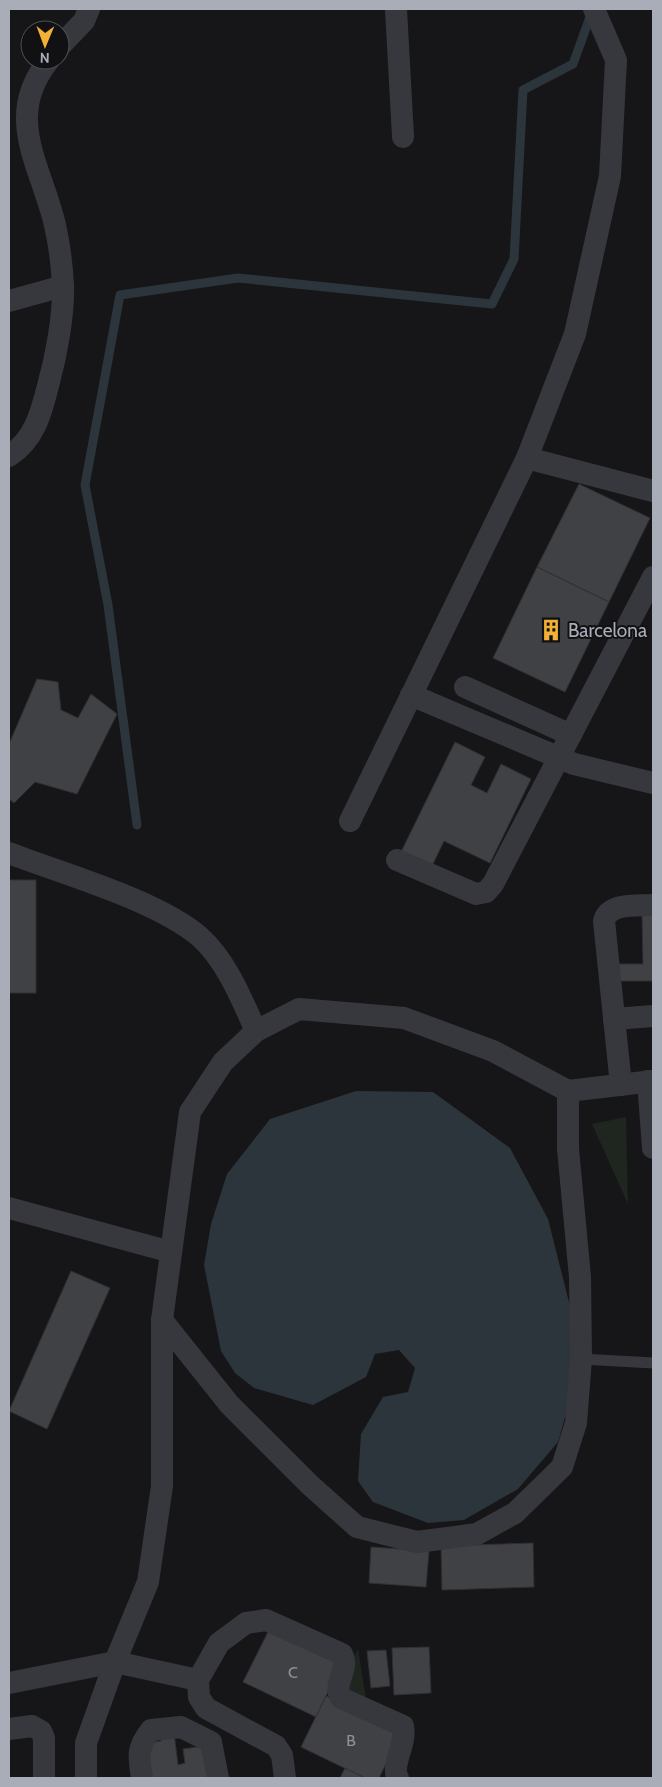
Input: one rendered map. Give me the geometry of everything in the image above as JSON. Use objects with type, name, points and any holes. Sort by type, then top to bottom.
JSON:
[{"type":"street","points":[[70,36],[84,21],[89,9]]},
{"type":"street","points":[[396,9],[403,137]]},
{"type":"street","points":[[350,821],[527,458],[575,334],[610,176],[616,60],[594,9]]},
{"type":"street","points":[[9,456],[23,447],[40,418],[56,355],[63,286],[55,225],[26,133],[28,98],[42,70]]},
{"type":"street","points":[[9,301],[63,286]]},
{"type":"street","points":[[527,458],[653,491]]},
{"type":"street","points":[[397,860],[476,894],[486,892],[493,884],[653,577]]},
{"type":"street","points":[[465,687],[571,735]]},
{"type":"street","points":[[411,696],[574,764],[653,783]]},
{"type":"street","points":[[9,853],[129,899],[173,919],[200,938],[229,974],[256,1031]]},
{"type":"street","points":[[621,1085],[604,920],[606,913],[613,908],[653,905]]},
{"type":"street","points":[[86,1778],[86,1743],[115,1662],[148,1582],[162,1486],[162,1320],[190,1112],[223,1062],[256,1031],[299,1009],[404,1018],[493,1051],[568,1091],[651,1081],[653,1148]]},
{"type":"street","points":[[614,1019],[653,1016]]},
{"type":"street","points":[[162,1320],[229,1404],[310,1485],[357,1527],[416,1542],[478,1534],[515,1513],[562,1467],[576,1423],[581,1359],[580,1277],[568,1149],[568,1091]]},
{"type":"street","points":[[9,1208],[171,1252]]},
{"type":"street","points":[[286,1778],[282,1755],[276,1746],[206,1708],[199,1697],[198,1680],[219,1643],[246,1623],[266,1620],[342,1654],[345,1660],[338,1689],[340,1698],[403,1726],[405,1737],[397,1762],[396,1774],[398,1778]]},
{"type":"street","points":[[9,1683],[115,1662],[198,1680]]},
{"type":"street","points":[[9,1728],[32,1726],[41,1731],[44,1738],[44,1778]]},
{"type":"street","points":[[142,1778],[138,1753],[142,1742],[151,1730],[181,1728],[212,1742],[218,1778]]},
{"type":"lane","points":[[581,1359],[653,1363]]},
{"type":"shaded area","points":[[356,1091],[433,1092],[510,1148],[548,1219],[576,1330],[572,1393],[558,1442],[518,1489],[464,1520],[428,1523],[373,1502],[358,1481],[361,1434],[383,1397],[408,1392],[415,1368],[399,1350],[375,1354],[366,1377],[313,1405],[254,1388],[235,1373],[221,1351],[204,1265],[211,1224],[227,1174],[270,1119]]},
{"type":"shaded area","points":[[626,1117],[628,1204],[592,1124]]},
{"type":"shaded area","points":[[358,1649],[366,1699],[339,1686]]},
{"type":"building","name":"Barcelona","points":[[579,484],[650,518],[609,602],[537,567]]},
{"type":"building","name":"Barcelona","points":[[537,567],[609,602],[565,692],[493,658]]},
{"type":"building","points":[[37,679],[58,682],[61,710],[78,718],[91,694],[117,714],[77,794],[35,782],[14,803],[9,799],[9,744]]},
{"type":"building","points":[[455,742],[485,757],[471,785],[487,793],[501,764],[531,779],[490,863],[444,841],[430,870],[399,856]]},
{"type":"building","points":[[9,880],[36,880],[36,993],[9,993]]},
{"type":"building","points":[[653,913],[653,981],[616,981],[616,964],[643,964],[642,914]]},
{"type":"building","points":[[71,1271],[110,1288],[47,1429],[9,1411]]},
{"type":"building","points":[[533,1543],[534,1587],[442,1590],[441,1546]]},
{"type":"building","points":[[371,1547],[429,1551],[426,1587],[369,1583]]},
{"type":"building","points":[[271,1626],[343,1661],[316,1717],[243,1682]]},
{"type":"building","points":[[429,1647],[431,1693],[394,1695],[392,1648]]},
{"type":"building","points":[[386,1650],[390,1686],[371,1688],[367,1651]]},
{"type":"building","points":[[326,1696],[401,1732],[379,1778],[365,1778],[301,1747]]},
{"type":"building","points":[[174,1733],[178,1765],[185,1763],[183,1749],[204,1746],[208,1778],[147,1778],[148,1743],[161,1741],[160,1735]]},
{"type":"building","points":[[345,1768],[365,1778],[340,1778]]},
{"type":"waterway","points":[[137,825],[108,605],[85,485],[120,295],[238,278],[492,304],[514,259],[523,90],[573,64],[591,14]]},
{"type":"place","name":"Barcelona","points":[[551,630]]}]
